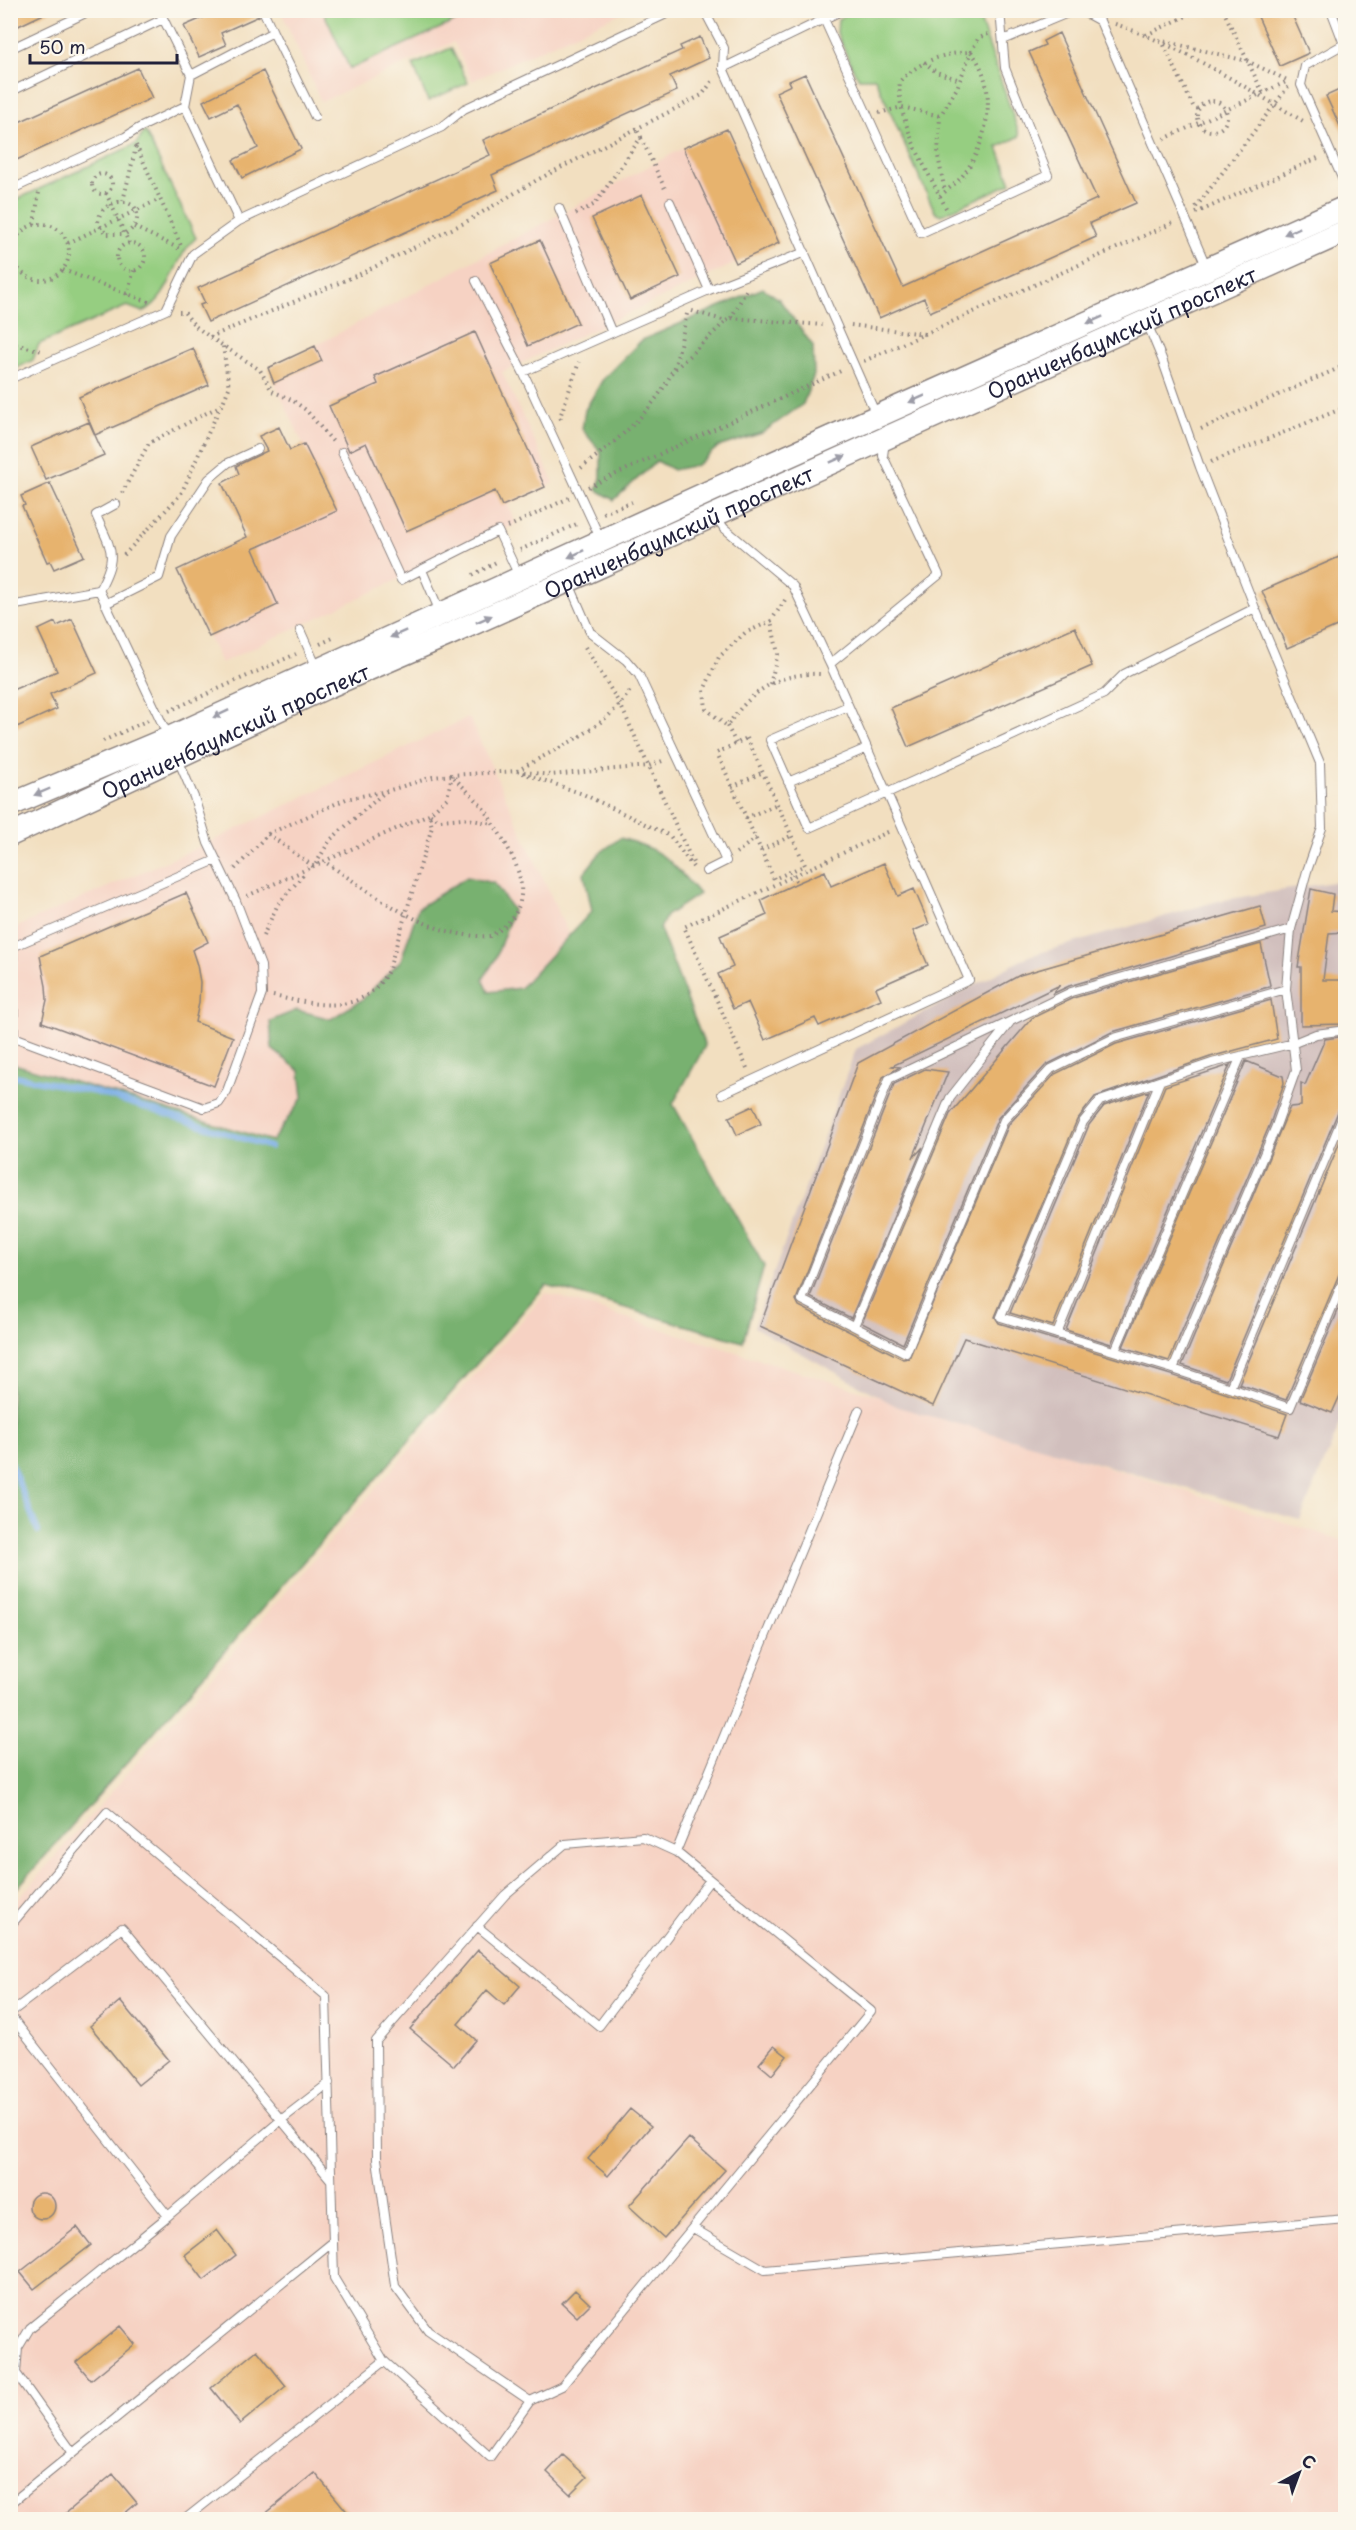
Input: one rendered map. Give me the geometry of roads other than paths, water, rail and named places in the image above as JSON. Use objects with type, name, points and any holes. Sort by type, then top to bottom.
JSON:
[{"type":"main road","name":"Ораниенбаумский проспект","points":[[1212,279],[1346,207]]},
{"type":"main road","name":"Ораниенбаумский проспект","points":[[10,835],[173,747],[322,679],[446,624],[568,581],[709,505],[1141,310],[1212,279],[1346,231]]},
{"type":"main road","name":"Ораниенбаумский проспект","points":[[446,624],[520,580],[602,542],[709,505]]},
{"type":"main road","name":"Ораниенбаумский проспект","points":[[10,805],[173,747]]},
{"type":"lane","points":[[10,49],[92,10]]},
{"type":"lane","points":[[263,10],[315,117]]},
{"type":"lane","points":[[10,379],[166,310],[193,254],[239,220],[442,128],[464,109],[675,10]]},
{"type":"lane","points":[[704,10],[724,48],[723,68],[881,427],[883,456],[939,575],[830,664]]},
{"type":"lane","points":[[723,68],[843,10]]},
{"type":"lane","points":[[824,19],[921,233],[1048,175],[1005,68],[1000,10]]},
{"type":"lane","points":[[1003,40],[1075,10]]},
{"type":"lane","points":[[1080,10],[1100,21],[1212,279]]},
{"type":"lane","points":[[1331,10],[1345,43],[1305,66],[1301,85],[1346,187]]},
{"type":"lane","points":[[10,92],[161,15],[191,75],[185,106],[239,220]]},
{"type":"lane","points":[[191,75],[273,32]]},
{"type":"lane","points":[[10,190],[125,137],[185,106]]},
{"type":"lane","points":[[670,202],[709,290]]},
{"type":"lane","points":[[558,208],[565,219],[612,333]]},
{"type":"lane","points":[[523,372],[709,290],[805,252]]},
{"type":"lane","points":[[476,281],[523,372],[602,542]]},
{"type":"lane","points":[[1141,310],[1255,608],[1320,763],[1322,828],[1291,928],[1286,989],[1296,1070],[1276,1126],[1173,1369]]},
{"type":"lane","points":[[105,604],[159,577],[171,536],[208,479],[228,463],[258,449]]},
{"type":"lane","points":[[342,452],[402,580],[498,531],[520,580]]},
{"type":"lane","points":[[99,590],[111,568],[111,549],[96,515],[116,504]]},
{"type":"lane","points":[[709,505],[724,528],[793,586],[836,676],[969,980],[722,1094]]},
{"type":"lane","points":[[422,570],[446,624]]},
{"type":"lane","points":[[568,581],[590,632],[626,660],[639,675],[726,861],[706,871]]},
{"type":"lane","points":[[99,590],[173,747],[194,797],[208,843],[236,901],[257,951],[261,966],[262,994],[227,1091],[219,1103],[204,1108],[14,1037],[12,947],[216,860]]},
{"type":"lane","points":[[10,606],[99,590]]},
{"type":"lane","points":[[848,706],[770,740],[809,828],[1104,694],[1124,674],[1255,608]]},
{"type":"lane","points":[[300,630],[322,679]]},
{"type":"lane","points":[[788,782],[867,748]]},
{"type":"lane","points":[[1286,989],[1114,1038],[1051,1069],[1004,1120],[906,1353],[802,1300],[889,1079],[1071,992],[1291,928]]},
{"type":"lane","points":[[854,1326],[950,1098],[1011,1021]]},
{"type":"lane","points":[[1346,1030],[1316,1034],[1100,1101],[1083,1122],[1001,1317],[1173,1369],[1290,1408],[1346,1274]]},
{"type":"lane","points":[[1115,1352],[1242,1056]]},
{"type":"lane","points":[[1057,1334],[1160,1081]]},
{"type":"lane","points":[[1230,1388],[1346,1109]]},
{"type":"lane","points":[[676,1852],[859,1410]]},
{"type":"lane","points":[[10,1926],[107,1812],[326,1996],[334,2278],[384,2361],[490,2457],[530,2401],[562,2386],[871,2011],[676,1852],[643,1837],[565,1844],[505,1895],[376,2041],[377,2159],[395,2286],[429,2331],[530,2401]]},
{"type":"lane","points":[[477,1926],[599,2026],[710,1880]]},
{"type":"lane","points":[[168,2216],[10,2014],[122,1928],[332,2180]]},
{"type":"lane","points":[[73,2453],[16,2373],[18,2348],[30,2328],[168,2216],[281,2120],[329,2083]]},
{"type":"lane","points":[[693,2228],[765,2270],[1346,2219]]},
{"type":"lane","points":[[10,2504],[333,2242]]},
{"type":"lane","points":[[184,2520],[384,2361]]},
{"type":"waterway","points":[[10,1075],[95,1092],[270,1147]]},
{"type":"waterway","points":[[10,1461],[38,1531]]}]
